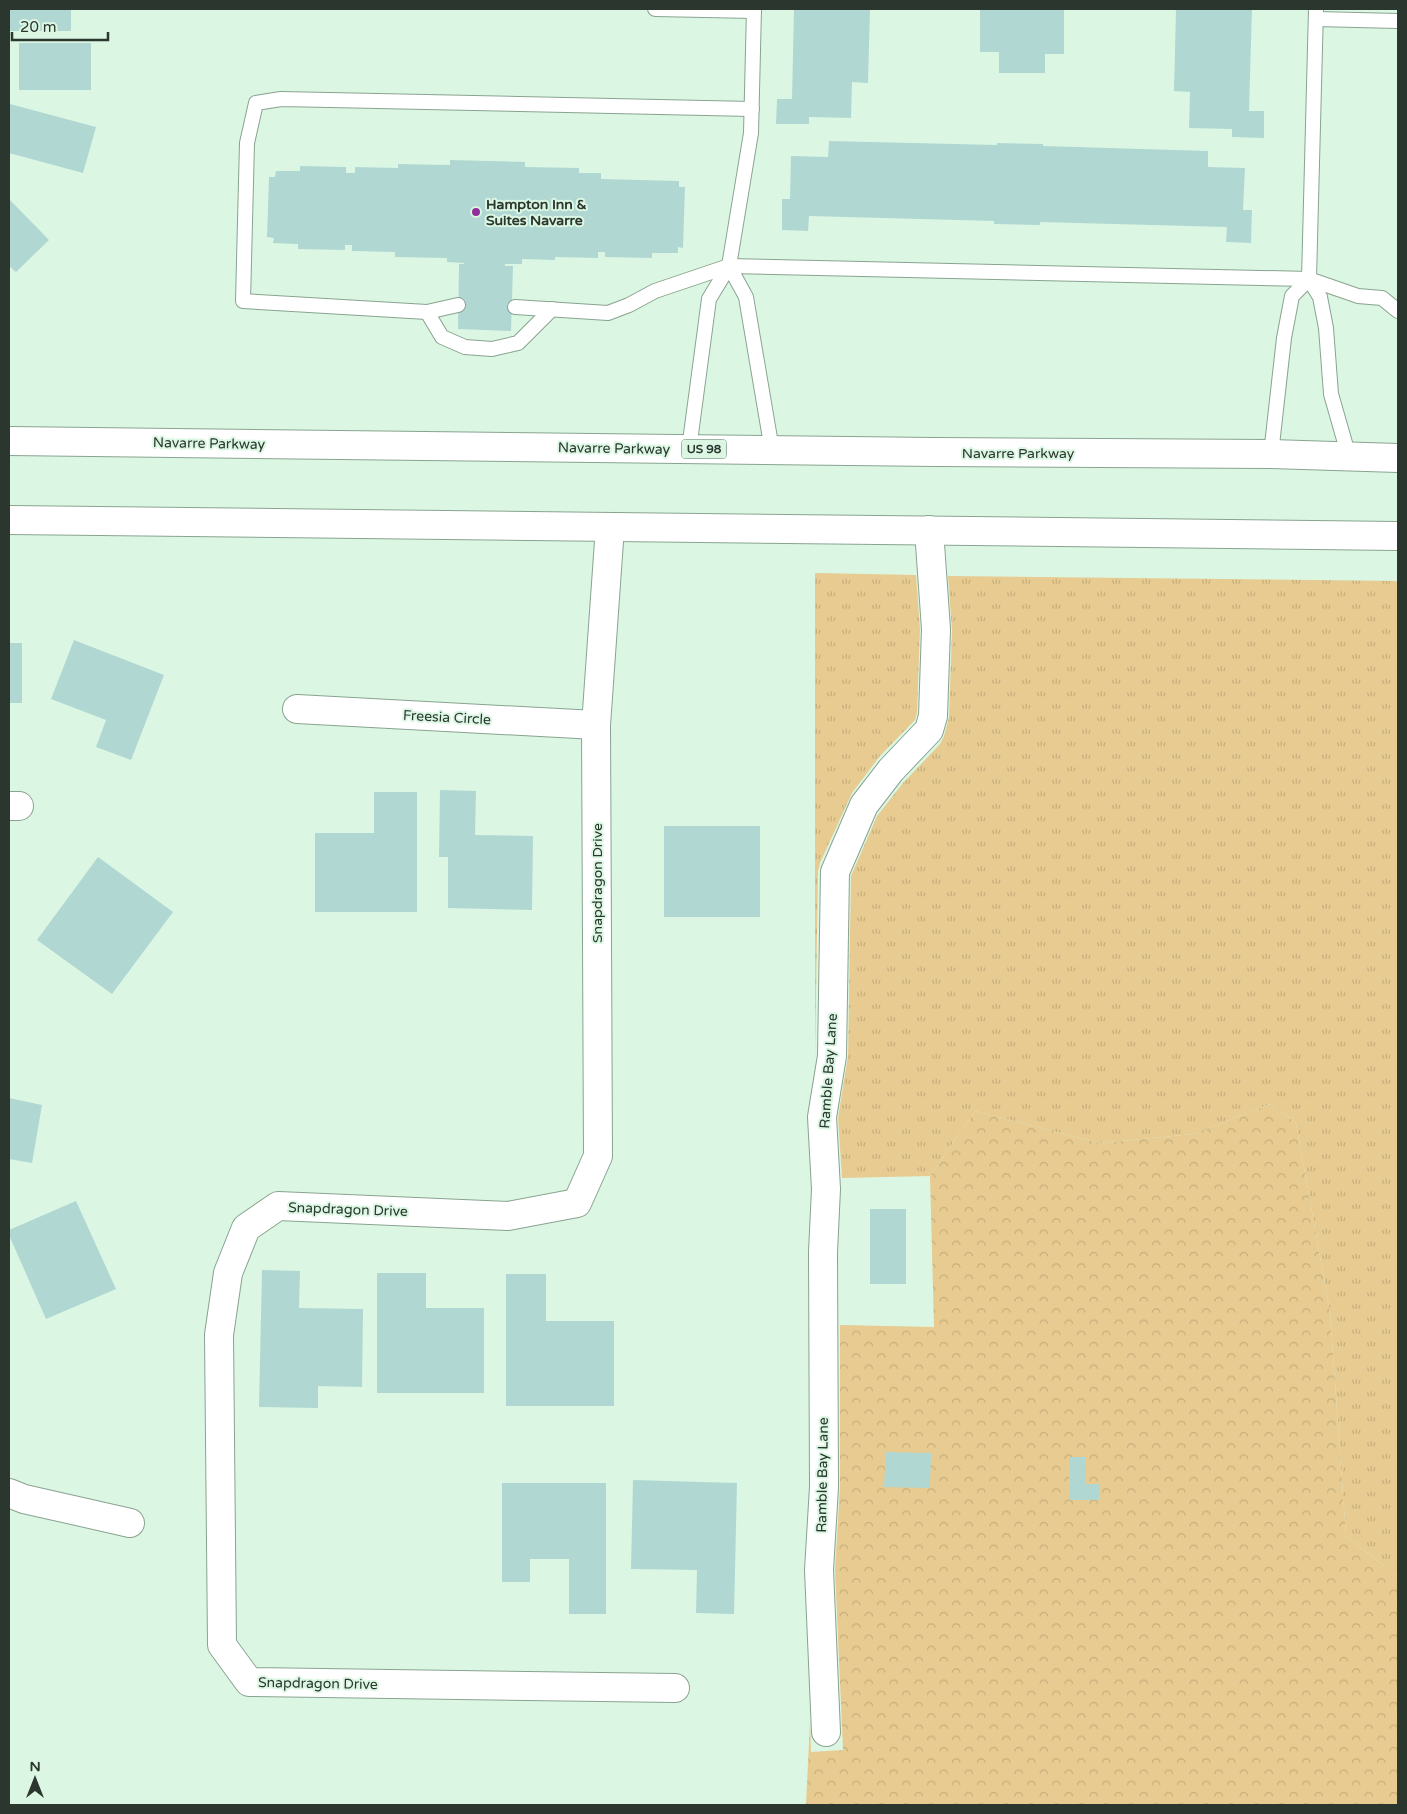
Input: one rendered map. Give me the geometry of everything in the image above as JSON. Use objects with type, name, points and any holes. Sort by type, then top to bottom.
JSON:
[{"type":"main road","name":"Navarre Parkway","points":[[9,441],[1271,454],[1398,458]]},
{"type":"main road","points":[[9,520],[1398,536]]},
{"type":"main road","name":"Snapdragon Drive","points":[[610,527],[596,725],[598,1156],[577,1203],[508,1216],[278,1206],[246,1228],[228,1272],[219,1335],[222,1645],[249,1682],[675,1688]]},
{"type":"main road","name":"Ramble Bay Lane","points":[[826,1732],[819,1570],[824,1487],[823,1252],[826,1188],[822,1117],[832,1056],[834,872],[864,805],[891,770],[928,730],[933,716],[936,629],[928,530]]},
{"type":"main road","name":"Freesia Circle","points":[[297,710],[596,725]]},
{"type":"main road","points":[[9,1493],[24,1499],[130,1524]]},
{"type":"lane","points":[[655,9],[754,10],[751,133],[729,266],[709,298],[689,449]]},
{"type":"lane","points":[[1349,457],[1331,394],[1326,328],[1320,297],[1309,279],[1316,14],[1398,21]]},
{"type":"lane","points":[[458,305],[427,312],[243,301],[247,143],[256,103],[281,99],[752,109]]},
{"type":"lane","points":[[729,266],[746,298],[772,450]]},
{"type":"lane","points":[[515,307],[608,313],[628,305],[655,290],[729,266],[1309,279],[1358,296],[1382,298],[1398,311]]},
{"type":"lane","points":[[1271,454],[1284,338],[1292,296],[1309,279]]},
{"type":"lane","points":[[427,312],[442,337],[465,347],[492,349],[518,343],[552,309]]},
{"type":"green space","points":[[815,573],[916,575],[920,629],[917,713],[915,720],[880,756],[852,793],[818,871],[815,1060]]},
{"type":"green space","points":[[948,576],[1398,581],[1398,1577],[1346,1536],[1330,1312],[1296,1123],[1270,1104],[1194,1134],[1099,1143],[975,1111],[930,1176],[842,1178],[838,1118],[848,1056],[851,876],[877,816],[903,783],[940,744],[944,736],[949,717],[952,630]]},
{"type":"green space","points":[[1270,1104],[1296,1123],[1330,1312],[1346,1536],[1398,1577],[1398,1805],[806,1805],[810,1721],[811,1752],[843,1750],[835,1570],[840,1487],[840,1325],[934,1327],[930,1176],[975,1111],[1099,1143],[1194,1134]]},
{"type":"building","points":[[9,9],[71,9],[71,31],[9,31]]},
{"type":"building","points":[[794,9],[870,9],[868,83],[852,82],[851,118],[809,117],[809,124],[776,124],[777,99],[792,99]]},
{"type":"building","points":[[980,9],[1064,9],[1064,54],[1045,54],[1045,73],[999,73],[999,52],[980,52]]},
{"type":"building","points":[[1176,9],[1252,9],[1249,111],[1264,111],[1264,138],[1232,137],[1232,129],[1189,128],[1190,92],[1174,91]]},
{"type":"building","points":[[19,43],[91,43],[91,90],[19,90]]},
{"type":"building","points":[[10,104],[96,127],[83,173],[9,153]]},
{"type":"building","points":[[829,141],[997,145],[997,143],[1043,144],[1043,146],[1208,151],[1208,167],[1245,168],[1243,210],[1252,210],[1251,243],[1226,242],[1227,227],[1040,222],[1040,225],[994,224],[994,221],[809,216],[808,231],[782,230],[782,199],[790,199],[791,156],[828,157]]},
{"type":"building","name":"Hampton Inn & Suites Navarre","points":[[450,160],[525,162],[525,167],[579,168],[579,173],[601,173],[601,179],[679,181],[679,187],[685,187],[683,248],[678,247],[678,253],[652,253],[652,258],[605,257],[605,252],[598,252],[598,258],[555,257],[555,260],[522,259],[522,264],[505,264],[505,266],[513,266],[511,331],[458,329],[459,264],[464,263],[447,262],[447,258],[395,257],[395,252],[352,251],[352,245],[345,245],[345,250],[298,249],[298,244],[273,243],[274,238],[267,237],[269,177],[275,177],[276,171],[300,171],[300,166],[346,167],[346,173],[355,173],[355,167],[398,168],[398,164],[450,165]]},
{"type":"building","points":[[9,199],[49,240],[16,272],[9,266]]},
{"type":"building","points":[[74,640],[164,675],[131,760],[96,747],[106,720],[51,699]]},
{"type":"building","points":[[9,643],[22,643],[22,703],[9,703]]},
{"type":"building","points":[[440,790],[476,791],[475,835],[533,836],[532,910],[448,908],[448,857],[439,857]]},
{"type":"building","points":[[374,792],[417,792],[417,912],[315,912],[315,833],[374,833]]},
{"type":"building","points":[[664,826],[760,826],[760,917],[664,917]]},
{"type":"building","points":[[98,857],[173,912],[112,994],[37,940]]},
{"type":"building","points":[[9,1098],[42,1105],[32,1163],[9,1159]]},
{"type":"building","points":[[76,1201],[116,1289],[46,1319],[9,1235],[9,1230]]},
{"type":"building","points":[[870,1209],[906,1209],[906,1284],[870,1284]]},
{"type":"building","points":[[262,1270],[300,1271],[299,1308],[363,1309],[362,1387],[318,1386],[318,1408],[259,1407]]},
{"type":"building","points":[[377,1273],[426,1273],[426,1308],[484,1308],[484,1393],[377,1393]]},
{"type":"building","points":[[506,1274],[546,1274],[546,1321],[614,1321],[614,1406],[506,1406]]},
{"type":"building","points":[[886,1452],[931,1453],[930,1488],[884,1487]]},
{"type":"building","points":[[1069,1457],[1085,1457],[1085,1484],[1099,1484],[1099,1500],[1069,1500]]},
{"type":"building","points":[[633,1480],[737,1483],[734,1614],[696,1613],[697,1570],[631,1569]]},
{"type":"building","points":[[502,1483],[606,1483],[606,1614],[569,1614],[569,1559],[530,1559],[530,1582],[502,1582]]},
{"type":"place","name":"Hampton Inn & Suites Navarre","points":[[476,212]]}]
